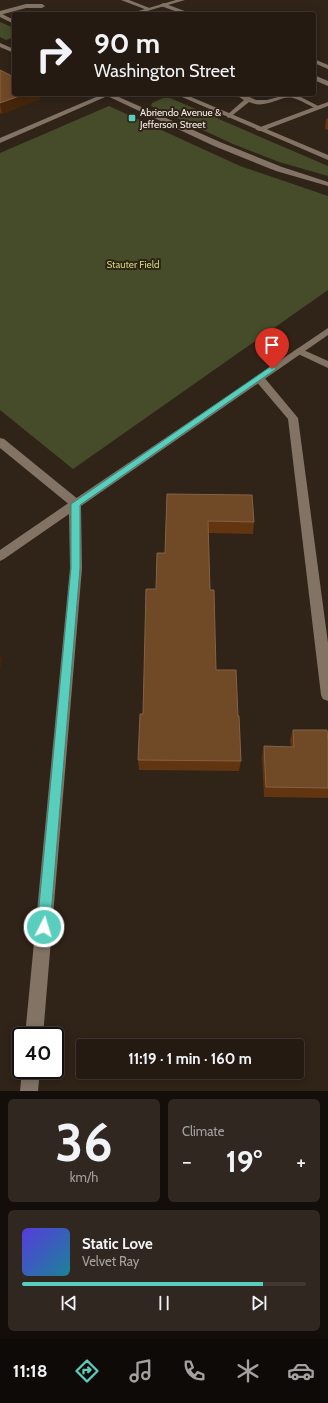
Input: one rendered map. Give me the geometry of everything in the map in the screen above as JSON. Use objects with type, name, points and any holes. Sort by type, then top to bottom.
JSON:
[{"type":"street","points":[[124,0],[148,9]]},
{"type":"street","points":[[132,12],[182,0]]},
{"type":"street","points":[[163,5],[182,12]]},
{"type":"street","points":[[0,14],[26,6],[42,6]]},
{"type":"street","points":[[156,7],[168,12]]},
{"type":"street","points":[[0,14],[12,21]]},
{"type":"street","points":[[0,45],[12,50]]},
{"type":"street","points":[[316,62],[328,67]]},
{"type":"street","points":[[316,78],[328,84]]},
{"type":"street","points":[[0,140],[102,96]]},
{"type":"street","points":[[111,96],[224,147],[279,169],[326,184]]},
{"type":"street","points":[[184,96],[328,158]]},
{"type":"street","points":[[242,96],[255,102],[267,102],[288,96],[295,96],[319,108]]},
{"type":"street","points":[[229,116],[249,99]]},
{"type":"street","points":[[259,128],[328,104]]},
{"type":"street","points":[[0,556],[328,331]]},
{"type":"street","points":[[298,351],[328,365]]},
{"type":"street","points":[[260,378],[293,418],[328,695]]},
{"type":"street","points":[[0,442],[76,504]]},
{"type":"street","points":[[35,1027],[76,568],[76,504]]},
{"type":"street","points":[[29,1091],[30,1079]]},
{"type":"green space","points":[[0,22],[12,27],[12,38],[6,40],[0,37]]},
{"type":"green space","points":[[163,98],[170,98],[328,166],[328,176],[279,162],[233,144],[151,106],[152,103]]},
{"type":"green space","name":"Stauter Field","points":[[109,106],[240,166],[328,196],[328,290],[73,469],[0,410],[0,153]]},
{"type":"building","points":[[0,70],[12,76],[12,96],[19,96],[0,103]]},
{"type":"building","points":[[167,494],[252,495],[254,522],[208,521],[210,590],[214,590],[216,670],[236,670],[241,761],[138,760],[140,714],[143,714],[146,589],[156,589],[157,553],[165,553]]},
{"type":"building","points":[[293,730],[327,730],[328,788],[266,787],[264,746],[294,747]]},
{"type":"place","name":"Abriendo Avenue & Jefferson Street","points":[[132,118]]},
{"type":"route","points":[[44,927],[76,568],[76,504],[272,369]]}]
